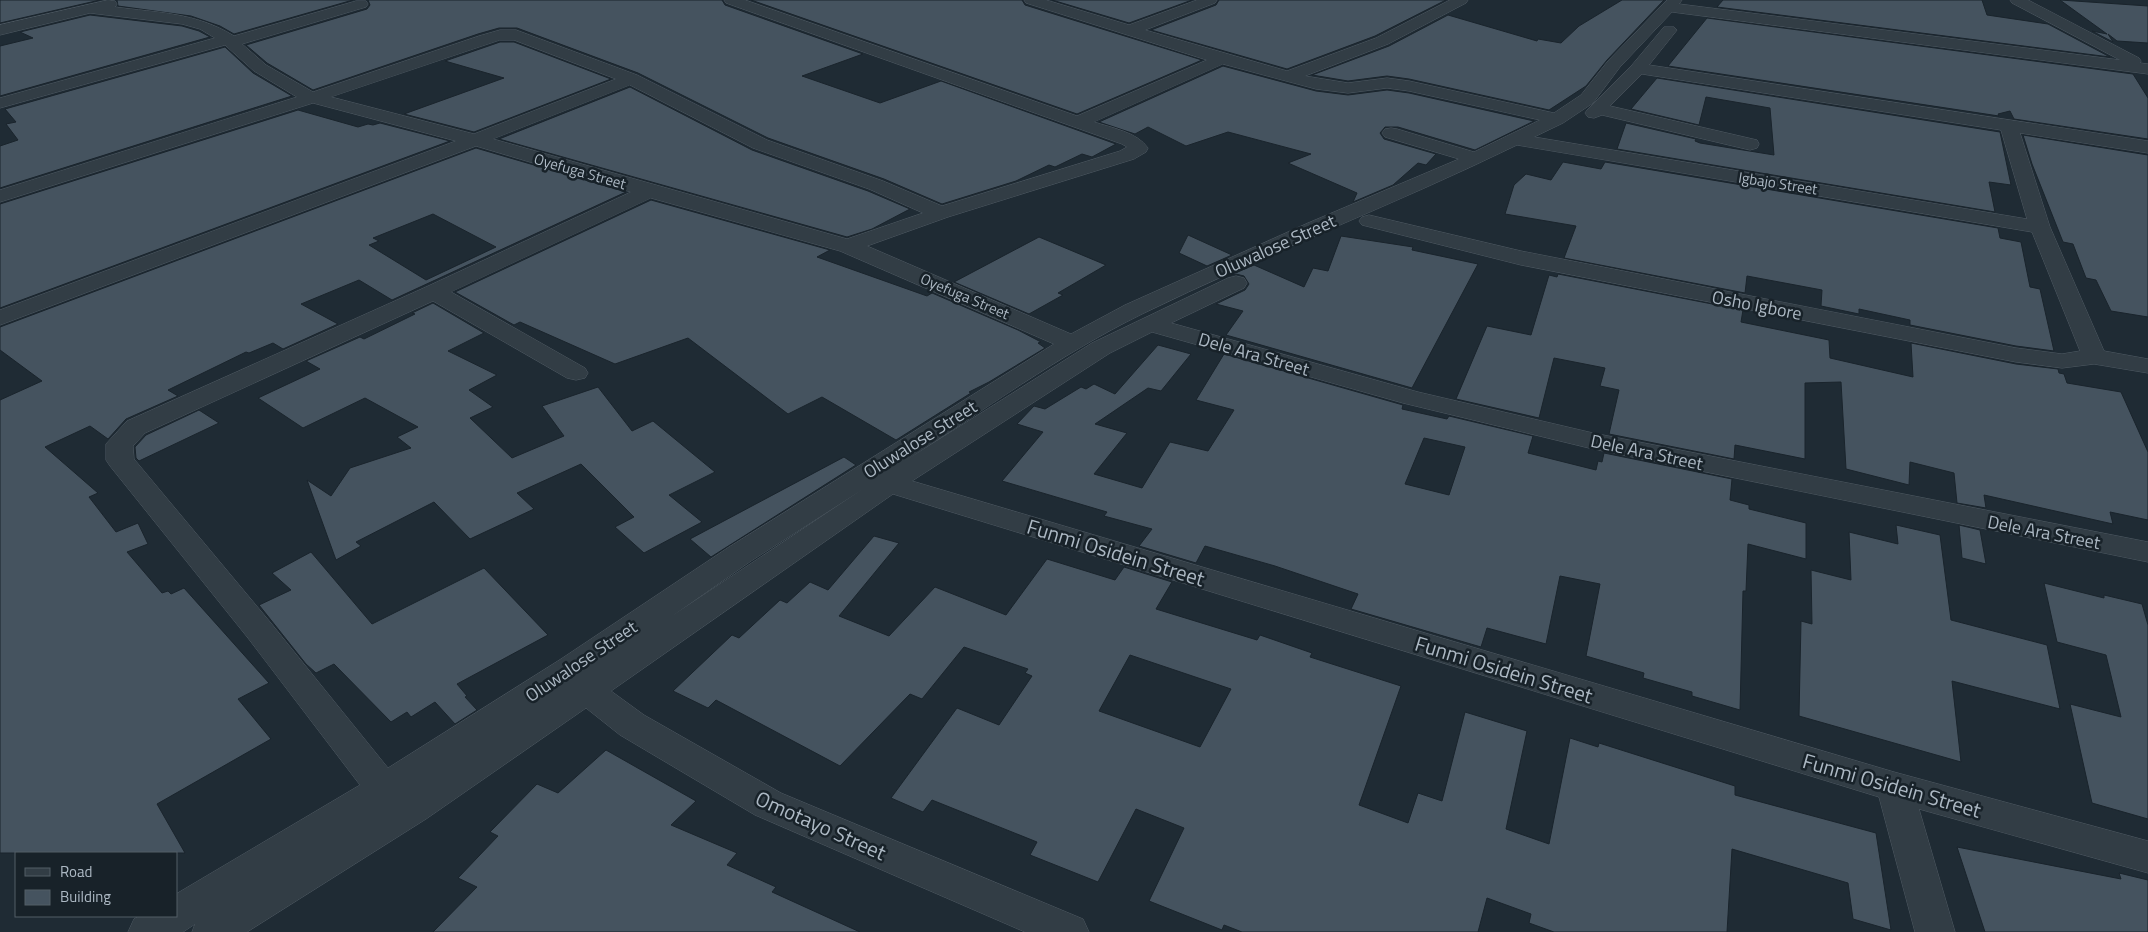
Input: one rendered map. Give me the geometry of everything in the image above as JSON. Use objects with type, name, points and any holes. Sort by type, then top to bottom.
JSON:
[{"type":"street","points":[[0,30],[126,0]]},
{"type":"street","points":[[731,0],[1129,140],[1139,148],[1127,155],[941,213],[848,246]]},
{"type":"street","points":[[1031,0],[1222,59],[1316,84],[1348,88],[1387,83],[1409,86],[1557,119]]},
{"type":"street","points":[[1131,30],[1210,0]]},
{"type":"street","points":[[1290,76],[1382,41],[1461,0]]},
{"type":"street","points":[[2017,0],[2148,69]]},
{"type":"street","points":[[0,103],[361,4]]},
{"type":"street","points":[[1680,4],[2148,69]]},
{"type":"street","name":"Oluwalose Street","points":[[178,913],[384,789],[573,668],[740,554],[875,480],[1101,348],[1152,325],[1269,266],[1325,232],[1369,221],[1546,145],[1585,122],[1638,68],[1680,4]]},
{"type":"street","name":"Oluwalose Street","points":[[212,932],[413,808],[586,690],[875,480],[1072,343],[1133,310],[1325,232],[1557,119],[1586,99],[1614,64],[1680,4]]},
{"type":"street","name":"Oyefuga Street","points":[[92,9],[183,20],[204,26],[230,40],[260,68],[310,97],[475,140],[649,192],[848,246],[1072,343]]},
{"type":"street","points":[[0,196],[500,35],[516,35],[631,79],[760,144],[876,185],[941,213]]},
{"type":"street","points":[[1078,122],[1222,59]]},
{"type":"street","points":[[1638,68],[2009,127],[2148,147]]},
{"type":"street","points":[[0,318],[475,140],[631,79]]},
{"type":"street","points":[[1601,106],[1701,119]]},
{"type":"street","points":[[1601,106],[1750,144]]},
{"type":"street","points":[[2009,127],[2040,227],[2094,357]]},
{"type":"street","points":[[1391,133],[1476,158]]},
{"type":"street","name":"Igbajo Street","points":[[1517,140],[2040,227]]},
{"type":"street","points":[[384,789],[259,630],[120,460],[119,444],[136,427],[649,192]]},
{"type":"street","name":"Osho Igbore","points":[[1369,221],[1521,258],[2016,355],[2062,361],[2094,357],[2148,366]]},
{"type":"street","points":[[434,292],[576,373]]},
{"type":"street","name":"Dele Ara Street","points":[[1152,325],[1412,398],[1593,441],[2148,552]]},
{"type":"street","name":"Funmi Osidein Street","points":[[875,480],[1894,787],[2148,857]]},
{"type":"street","name":"Omotayo Street","points":[[586,690],[632,725],[768,804],[1070,932]]},
{"type":"street","points":[[1894,787],[1935,932]]},
{"type":"street","name":"Oluwalose Street","points":[[148,932],[172,917]]},
{"type":"building","points":[[0,0],[100,0],[0,23]]},
{"type":"building","points":[[117,0],[353,0],[234,34],[220,26],[191,16],[118,6]]},
{"type":"building","points":[[368,0],[722,0],[725,5],[863,54],[802,76],[880,103],[941,81],[1116,144],[1092,157],[1082,154],[1055,167],[1049,165],[1016,181],[942,204],[884,179],[768,138],[638,73],[517,28],[499,28],[478,34],[313,90],[267,63],[246,45],[367,9],[370,5]]},
{"type":"building","points":[[751,0],[1022,0],[1025,5],[1202,60],[1077,114]]},
{"type":"building","points":[[1052,0],[1192,0],[1129,23]]},
{"type":"building","points":[[1219,0],[1446,0],[1375,36],[1287,69],[1151,30],[1216,5]]},
{"type":"building","points":[[1622,0],[1664,0],[1607,60],[1586,86],[1549,110],[1409,79],[1387,76],[1348,81],[1312,75],[1389,46],[1448,15],[1537,41],[1538,39],[1561,43],[1579,26]]},
{"type":"building","points":[[1723,0],[1982,0],[1987,15],[2048,24],[2110,57],[1717,7]]},
{"type":"building","points":[[2060,0],[2148,6],[2148,43],[2117,41],[2108,34],[2113,42],[2092,31],[2107,34]]},
{"type":"building","points":[[90,15],[182,26],[199,31],[210,37],[0,96],[0,46],[33,38],[20,32]]},
{"type":"building","points":[[1707,18],[2133,74],[2148,98],[2148,139],[2014,119],[2010,111],[1998,114],[1999,116],[1668,66]]},
{"type":"building","points":[[500,42],[514,42],[611,79],[474,132],[404,114],[504,78],[445,61]]},
{"type":"building","points":[[225,47],[253,73],[292,96],[0,188],[0,146],[18,140],[6,124],[16,122],[5,109]]},
{"type":"building","points":[[1223,66],[1316,91],[1348,95],[1387,90],[1409,93],[1534,121],[1475,150],[1398,127],[1385,127],[1380,133],[1384,139],[1436,154],[1426,165],[1418,163],[1393,185],[1353,202],[1357,193],[1288,163],[1311,154],[1228,132],[1186,146],[1148,127],[1135,134],[1099,122]]},
{"type":"building","points":[[1657,78],[2000,132],[2011,185],[1989,182],[1995,212],[1617,149],[1626,123],[1696,139],[1695,141],[1700,143],[1774,155],[1770,108],[1706,97],[1699,125],[1631,109]]},
{"type":"building","points":[[630,87],[752,150],[868,191],[910,209],[872,229],[847,237],[499,139]]},
{"type":"building","points":[[298,110],[358,127],[380,123],[450,141],[0,308],[0,204]]},
{"type":"building","points":[[2023,135],[2148,155],[2148,317],[2111,311],[2096,280],[2086,278],[2073,244],[2063,242],[2032,164]]},
{"type":"building","points":[[476,148],[626,192],[392,300],[359,280],[301,304],[338,324],[283,349],[273,343],[249,353],[246,352],[168,390],[178,396],[126,419],[108,439],[90,426],[45,447],[98,493],[89,497],[116,532],[138,523],[148,544],[127,552],[162,593],[168,591],[171,594],[184,588],[269,683],[238,699],[271,739],[157,804],[185,853],[0,853],[0,400],[42,381],[0,350],[0,327]],"holes":[[[433,214],[496,247],[426,280],[369,245],[379,241],[373,238]]]},
{"type":"building","points":[[1563,162],[1601,169],[1605,162],[1998,228],[2000,238],[2021,242],[2030,287],[2040,289],[2054,351],[2016,346],[1910,325],[1910,320],[1859,309],[1859,314],[1821,306],[1822,290],[1747,276],[1745,293],[1564,258],[1576,226],[1505,214],[1514,185],[1526,174],[1551,180]]},
{"type":"building","points":[[651,200],[830,250],[817,257],[927,296],[932,293],[1018,330],[1041,342],[1038,343],[1045,348],[969,392],[971,393],[896,440],[822,397],[788,414],[688,338],[615,364],[520,322],[514,325],[455,292]]},
{"type":"building","points":[[1188,235],[1232,255],[1207,266],[1179,253]]},
{"type":"building","points":[[1341,236],[1413,247],[1412,250],[1478,264],[1412,388],[1226,335],[1243,311],[1216,304],[1245,290],[1249,284],[1244,276],[1236,274],[1228,276],[1254,265],[1304,287],[1313,268],[1328,271]]},
{"type":"building","points":[[1039,237],[1106,265],[1058,293],[1063,295],[1029,314],[954,282]]},
{"type":"building","points":[[1558,274],[1743,310],[1741,322],[1829,340],[1830,358],[1913,377],[1911,343],[2016,364],[2058,369],[2059,373],[2064,374],[2067,383],[2121,392],[2148,452],[2148,520],[2110,512],[2113,524],[1984,495],[1986,508],[1957,503],[1954,473],[1910,462],[1909,485],[1846,469],[1841,382],[1805,383],[1805,459],[1735,445],[1734,459],[1609,434],[1619,390],[1600,386],[1605,368],[1554,358],[1539,418],[1456,399],[1487,326],[1531,335],[1549,275],[1557,277]]},
{"type":"building","points":[[433,303],[484,333],[448,351],[497,375],[469,390],[493,407],[470,418],[512,458],[564,436],[542,406],[598,387],[632,431],[653,421],[715,472],[669,495],[702,522],[644,553],[615,527],[634,517],[581,464],[517,493],[534,509],[470,539],[434,502],[356,542],[361,546],[336,560],[307,480],[331,496],[350,468],[411,448],[397,437],[418,427],[365,398],[303,428],[258,398],[320,369],[306,361],[360,337],[364,339]]},
{"type":"building","points":[[1158,345],[1191,354],[1161,391],[1148,388],[1095,424],[1127,433],[1094,474],[1142,488],[1170,442],[1208,451],[1234,410],[1196,400],[1224,354],[1403,405],[1402,409],[1447,419],[1449,416],[1533,436],[1528,453],[1596,470],[1598,461],[1602,462],[1604,453],[1732,479],[1730,500],[1749,505],[1749,509],[1806,523],[1806,559],[1748,544],[1746,591],[1743,591],[1740,710],[1692,696],[1692,692],[1643,678],[1644,673],[1586,656],[1600,584],[1560,576],[1546,644],[1487,628],[1481,647],[1351,609],[1358,594],[1275,566],[1205,546],[1196,563],[1139,546],[1152,529],[1104,516],[1107,512],[1002,481],[1043,432],[1017,424],[1034,406],[1045,409],[1081,387],[1086,389],[1094,384],[1115,394]],"holes":[[[1424,438],[1465,447],[1449,495],[1405,484]]]},
{"type":"building","points":[[199,410],[219,423],[139,461],[136,458],[135,447],[146,435]]},
{"type":"building","points":[[844,457],[856,465],[711,557],[690,539]]},
{"type":"building","points":[[1896,525],[1940,535],[1951,620],[2047,645],[2060,709],[1952,681],[1961,762],[1799,716],[1801,621],[1812,624],[1811,570],[1851,580],[1849,532],[1898,544]]},
{"type":"building","points":[[1959,525],[1980,530],[1986,564],[1962,558]]},
{"type":"building","points":[[874,536],[899,543],[839,616],[889,636],[935,587],[1006,615],[1047,559],[1115,580],[1124,567],[1172,582],[1156,609],[1257,640],[1260,635],[1312,653],[1310,657],[1401,686],[1359,805],[1408,823],[1418,793],[1442,801],[1465,712],[1527,731],[1506,829],[1549,844],[1570,738],[1598,747],[1599,743],[1735,786],[1735,795],[1876,833],[1891,930],[1853,919],[1848,883],[1732,849],[1727,932],[1554,932],[1529,923],[1531,914],[1487,898],[1478,932],[1242,932],[1224,925],[1222,930],[1149,901],[1184,828],[1136,809],[1098,882],[1030,855],[1037,842],[932,800],[923,812],[891,798],[957,708],[999,725],[1032,676],[1025,673],[1028,669],[964,647],[922,699],[910,694],[840,766],[716,700],[708,708],[673,691],[732,635],[739,638],[780,600],[787,603],[810,582],[828,590]],"holes":[[[1130,655],[1231,689],[1200,747],[1099,711]]]},
{"type":"building","points":[[311,552],[372,624],[484,568],[548,635],[457,684],[467,696],[465,697],[477,710],[455,724],[435,702],[411,717],[407,712],[391,722],[334,664],[316,673],[306,664],[259,605],[291,590],[272,573]]},
{"type":"building","points":[[2044,583],[2104,598],[2104,595],[2142,604],[2148,625],[2148,819],[2092,803],[2070,704],[2121,717],[2106,655],[2057,642]]},
{"type":"building","points":[[606,750],[696,801],[671,825],[737,853],[727,865],[776,887],[772,892],[860,932],[433,932],[477,887],[458,878],[498,836],[490,832],[537,784],[558,793]]},
{"type":"building","points":[[1957,847],[2121,879],[2119,873],[2148,880],[2148,932],[1985,932]]}]
